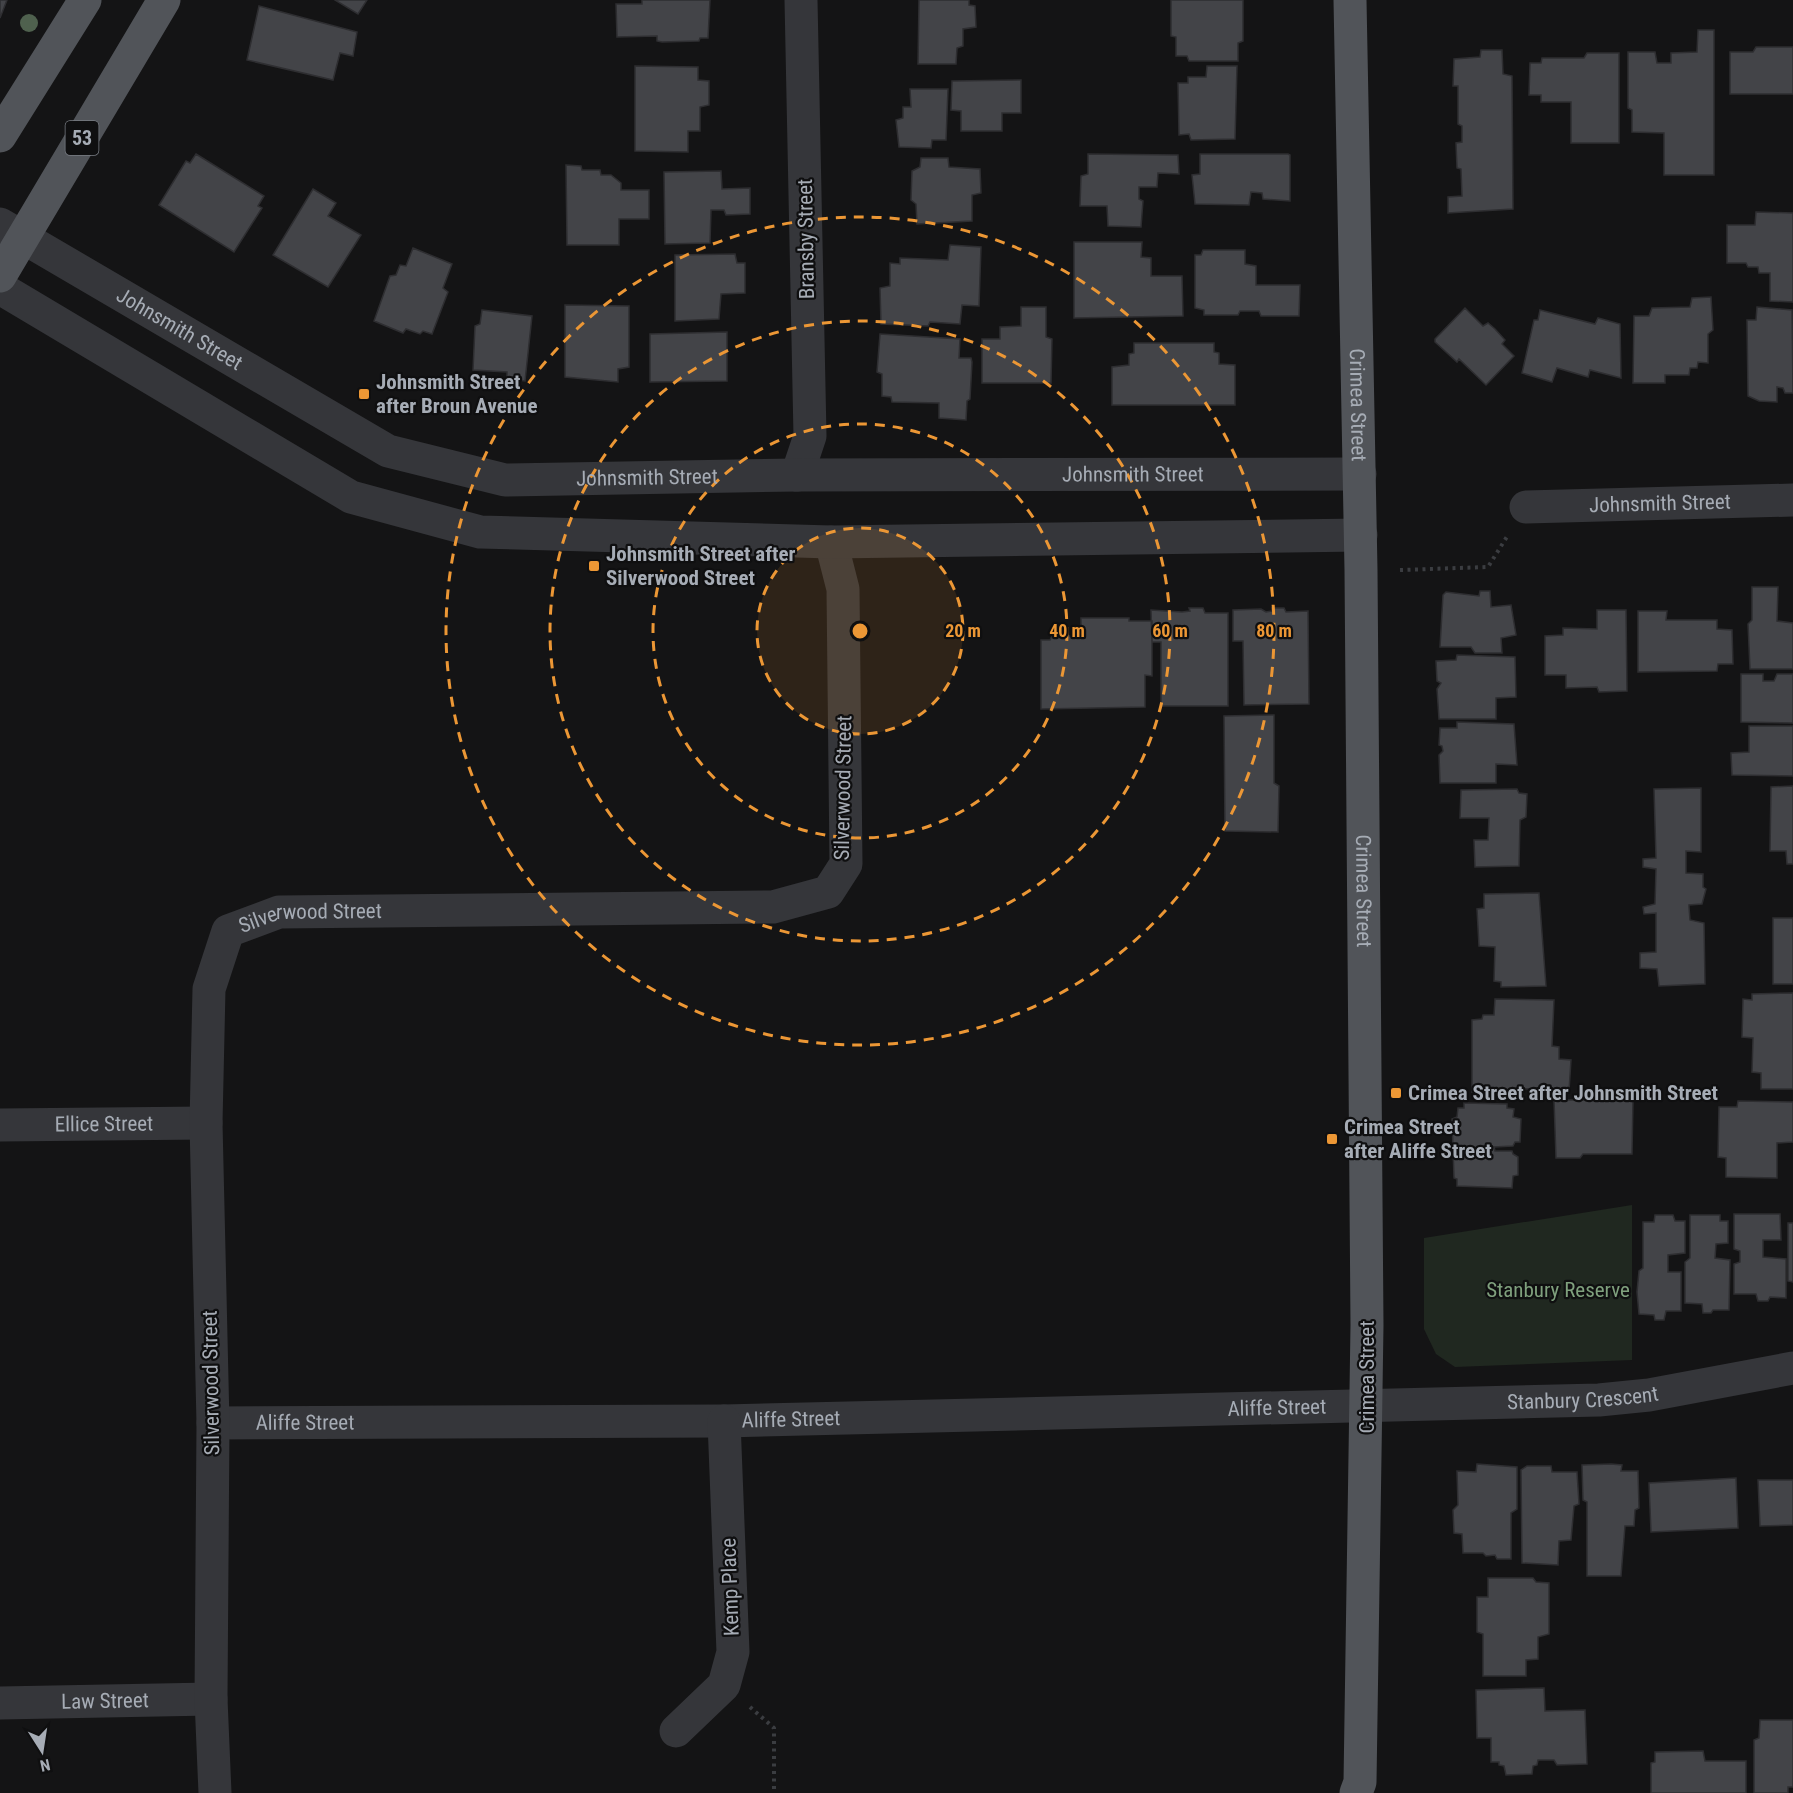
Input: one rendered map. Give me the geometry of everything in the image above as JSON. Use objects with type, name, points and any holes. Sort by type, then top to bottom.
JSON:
[{"type":"main road","points":[[0,136],[84,0]]},
{"type":"main road","name":"53","points":[[0,276],[11,232],[164,0]]},
{"type":"main road","name":"Crimea Street","points":[[1350,0],[1360,474],[1368,1405],[1360,1789]]},
{"type":"street","name":"Bransby Street","points":[[797,475],[810,436],[801,0]]},
{"type":"street","name":"Johnsmith Street","points":[[11,232],[388,451],[506,480],[797,475],[1360,474]]},
{"type":"street","points":[[0,288],[351,497],[480,532],[831,542],[1360,535]]},
{"type":"street","name":"Johnsmith Street","points":[[1526,507],[1793,500]]},
{"type":"street","name":"Silverwood Street","points":[[215,1793],[211,1699],[213,1423],[206,1123],[209,989],[228,931],[279,912],[773,907],[828,892],[846,864],[843,590],[831,542]]},
{"type":"street","name":"Ellice Street","points":[[0,1125],[206,1123]]},
{"type":"street","name":"Stanbury Crescent","points":[[1368,1405],[1599,1400],[1649,1395],[1793,1368]]},
{"type":"street","name":"Aliffe Street","points":[[213,1423],[723,1421],[1368,1405]]},
{"type":"street","name":"Kemp Place","points":[[723,1421],[733,1652],[724,1685]]},
{"type":"street","points":[[676,1731],[724,1685]]},
{"type":"street","name":"Law Street","points":[[0,1703],[211,1699]]},
{"type":"path","points":[[1400,570],[1488,567],[1526,507]]},
{"type":"path","points":[[724,1685],[774,1728],[774,1793]]},
{"type":"green space","name":"Stanbury Reserve","points":[[1632,1205],[1632,1360],[1455,1367],[1436,1354],[1424,1329],[1424,1238]]},
{"type":"building","points":[[0,0],[7,0],[0,18]]},
{"type":"building","points":[[335,0],[367,0],[358,14]]},
{"type":"building","points":[[642,0],[710,0],[708,38],[700,38],[699,41],[662,42],[657,41],[657,36],[617,37],[616,4],[642,4]]},
{"type":"building","points":[[919,0],[969,0],[969,5],[975,6],[976,27],[963,29],[963,46],[957,48],[956,64],[918,64]]},
{"type":"building","points":[[1171,0],[1243,0],[1243,41],[1238,43],[1238,61],[1189,61],[1187,56],[1176,56],[1176,37],[1171,36]]},
{"type":"building","points":[[259,6],[357,32],[353,56],[340,53],[333,80],[247,60]]},
{"type":"building","points":[[1698,30],[1714,30],[1714,175],[1664,175],[1664,133],[1632,132],[1632,110],[1628,108],[1628,52],[1655,52],[1657,63],[1671,63],[1671,53],[1697,52]]},
{"type":"building","points":[[1756,47],[1793,47],[1793,94],[1730,94],[1730,52],[1753,52]]},
{"type":"building","points":[[1481,50],[1502,50],[1503,74],[1512,76],[1513,209],[1448,213],[1448,197],[1462,196],[1461,169],[1457,168],[1456,143],[1462,142],[1462,126],[1458,124],[1458,86],[1453,86],[1454,59],[1480,57]]},
{"type":"building","points":[[1587,53],[1619,53],[1619,143],[1571,143],[1571,102],[1541,102],[1541,95],[1529,95],[1530,63],[1541,63],[1542,58],[1584,58]]},
{"type":"building","points":[[635,66],[698,67],[698,80],[709,81],[709,105],[700,107],[700,131],[688,131],[688,152],[635,151]]},
{"type":"building","points":[[1207,66],[1237,66],[1235,139],[1191,140],[1189,134],[1179,135],[1178,83],[1188,83],[1188,77],[1206,77]]},
{"type":"building","points":[[1021,80],[1021,113],[1002,113],[1002,131],[961,131],[961,111],[951,110],[952,81]]},
{"type":"building","points":[[910,89],[948,89],[946,140],[932,140],[931,148],[899,147],[896,120],[903,118],[903,107],[911,107]]},
{"type":"building","points":[[196,154],[264,196],[258,206],[262,208],[234,252],[159,205],[186,161],[190,163]]},
{"type":"building","points":[[1088,154],[1178,155],[1179,174],[1158,173],[1157,187],[1139,187],[1139,199],[1143,201],[1141,227],[1108,226],[1107,206],[1080,206],[1081,176],[1088,174]]},
{"type":"building","points":[[1200,154],[1290,155],[1290,201],[1263,199],[1262,193],[1251,192],[1249,205],[1195,204],[1192,175],[1200,174]]},
{"type":"building","points":[[921,158],[948,158],[949,167],[980,169],[981,193],[972,195],[972,221],[917,224],[916,204],[911,200],[912,171],[920,167]]},
{"type":"building","points":[[566,165],[581,166],[582,170],[600,170],[601,175],[611,175],[621,183],[621,190],[649,190],[649,219],[619,219],[619,245],[567,245]]},
{"type":"building","points":[[721,171],[722,189],[750,188],[750,214],[726,215],[724,210],[711,210],[710,243],[665,244],[664,172]]},
{"type":"building","points":[[313,189],[336,203],[328,216],[361,235],[328,287],[273,255]]},
{"type":"building","points":[[1756,212],[1793,213],[1793,302],[1770,301],[1770,273],[1759,273],[1758,267],[1748,267],[1746,263],[1727,263],[1727,225],[1755,225]]},
{"type":"building","points":[[1074,242],[1142,242],[1141,257],[1151,258],[1151,276],[1182,276],[1183,316],[1074,318]]},
{"type":"building","points":[[950,245],[981,247],[979,306],[962,305],[960,324],[930,322],[928,326],[881,324],[880,288],[890,286],[890,263],[900,264],[900,258],[948,260]]},
{"type":"building","points":[[413,248],[452,264],[443,288],[448,292],[432,334],[423,331],[420,334],[406,329],[403,333],[374,321],[390,276],[396,275],[400,265],[406,266]]},
{"type":"building","points":[[1203,250],[1245,250],[1245,264],[1256,266],[1256,285],[1300,285],[1299,316],[1261,316],[1259,311],[1240,311],[1238,315],[1204,315],[1204,310],[1195,308],[1195,255],[1201,255]]},
{"type":"building","points":[[735,254],[737,263],[745,263],[745,293],[721,294],[719,319],[675,321],[675,255]]},
{"type":"building","points":[[1711,297],[1713,330],[1708,334],[1708,363],[1698,362],[1697,368],[1690,368],[1689,375],[1665,375],[1665,383],[1633,383],[1634,316],[1649,316],[1652,308],[1690,307],[1692,298]]},
{"type":"building","points":[[565,305],[629,306],[629,367],[618,369],[618,382],[565,377]]},
{"type":"building","points":[[1021,307],[1046,307],[1046,337],[1052,339],[1051,383],[982,383],[982,339],[1000,339],[1000,327],[1021,326]]},
{"type":"building","points":[[1757,307],[1792,310],[1793,393],[1785,393],[1783,388],[1777,387],[1777,402],[1759,401],[1748,396],[1747,320],[1756,320]]},
{"type":"building","points":[[1465,308],[1483,326],[1488,323],[1495,329],[1505,340],[1502,344],[1514,356],[1486,385],[1459,359],[1457,362],[1435,342],[1435,339]]},
{"type":"building","points":[[482,310],[532,316],[525,381],[507,379],[507,372],[473,370],[475,326],[480,324]]},
{"type":"building","points":[[1540,310],[1595,324],[1598,318],[1620,324],[1621,378],[1590,370],[1588,377],[1557,368],[1552,382],[1522,373],[1534,320],[1538,320]]},
{"type":"building","points":[[727,332],[727,381],[650,382],[650,334]]},
{"type":"building","points":[[880,334],[960,339],[959,358],[971,358],[972,362],[970,399],[967,401],[966,420],[939,418],[939,403],[892,402],[891,397],[882,396],[882,374],[877,372]]},
{"type":"building","points":[[1134,343],[1214,343],[1214,352],[1219,353],[1219,364],[1235,365],[1235,405],[1112,405],[1112,367],[1129,365],[1129,354],[1134,353]]},
{"type":"building","points":[[1752,587],[1778,587],[1777,621],[1793,623],[1793,669],[1750,669],[1748,624],[1752,620]]},
{"type":"building","points":[[1480,591],[1490,591],[1491,607],[1511,605],[1516,635],[1501,638],[1502,653],[1475,653],[1471,647],[1440,647],[1443,595],[1446,592],[1479,596]]},
{"type":"building","points":[[1189,608],[1203,608],[1205,613],[1228,613],[1228,706],[1161,706],[1161,642],[1152,642],[1151,610],[1182,612],[1190,611]]},
{"type":"building","points":[[1272,608],[1284,608],[1286,612],[1308,611],[1309,704],[1244,705],[1243,641],[1233,641],[1233,610],[1261,609],[1266,612],[1272,611]]},
{"type":"building","points":[[1597,610],[1626,610],[1627,691],[1599,692],[1597,687],[1566,688],[1566,675],[1545,675],[1545,636],[1563,635],[1563,628],[1597,629]]},
{"type":"building","points":[[1638,611],[1667,611],[1666,620],[1717,620],[1717,629],[1732,630],[1733,664],[1718,664],[1717,671],[1638,672]]},
{"type":"building","points":[[1081,618],[1129,618],[1129,621],[1152,621],[1152,676],[1145,675],[1145,707],[1041,709],[1041,640],[1050,640],[1052,636],[1081,636]]},
{"type":"building","points":[[1457,655],[1515,657],[1516,697],[1496,698],[1496,719],[1439,719],[1437,689],[1441,683],[1437,681],[1436,661],[1456,660]]},
{"type":"building","points":[[1741,674],[1763,674],[1763,681],[1774,681],[1777,674],[1793,674],[1793,723],[1741,722]]},
{"type":"building","points":[[1274,715],[1274,783],[1279,786],[1278,832],[1225,831],[1224,716]]},
{"type":"building","points":[[1457,722],[1514,724],[1517,765],[1496,764],[1496,783],[1440,783],[1439,755],[1443,751],[1442,746],[1439,745],[1440,728],[1457,728]]},
{"type":"building","points":[[1749,726],[1793,726],[1793,776],[1732,775],[1731,753],[1749,752]]},
{"type":"building","points":[[1793,786],[1793,864],[1787,864],[1786,851],[1770,851],[1771,787]]},
{"type":"building","points":[[1701,788],[1701,852],[1686,851],[1686,873],[1703,874],[1703,887],[1706,889],[1702,904],[1689,905],[1690,920],[1704,923],[1705,984],[1659,986],[1657,969],[1640,968],[1640,953],[1656,952],[1656,913],[1644,914],[1643,907],[1655,904],[1656,869],[1643,867],[1643,859],[1656,858],[1654,789]]},
{"type":"building","points":[[1517,789],[1519,793],[1527,794],[1526,817],[1520,820],[1519,866],[1475,867],[1474,840],[1488,840],[1489,818],[1460,818],[1461,790]]},
{"type":"building","points":[[1539,893],[1546,986],[1501,987],[1501,982],[1494,981],[1495,947],[1479,946],[1477,909],[1484,908],[1484,894]]},
{"type":"building","points":[[1773,918],[1793,918],[1793,984],[1773,984]]},
{"type":"building","points":[[1793,993],[1793,1089],[1761,1089],[1761,1073],[1752,1072],[1753,1038],[1742,1037],[1743,999],[1752,1000],[1752,994]]},
{"type":"building","points":[[1495,999],[1554,1000],[1552,1046],[1559,1047],[1559,1059],[1571,1060],[1569,1091],[1544,1091],[1541,1088],[1525,1089],[1523,1093],[1472,1092],[1472,1020],[1482,1019],[1483,1015],[1494,1015]]},
{"type":"building","points":[[1554,1100],[1633,1100],[1632,1154],[1583,1154],[1580,1158],[1556,1158]]},
{"type":"building","points":[[1738,1101],[1793,1102],[1793,1142],[1777,1143],[1777,1178],[1726,1177],[1726,1158],[1718,1157],[1719,1107],[1737,1107]]},
{"type":"building","points":[[1464,1103],[1507,1104],[1507,1108],[1514,1109],[1513,1117],[1521,1119],[1520,1142],[1515,1142],[1513,1146],[1494,1147],[1495,1151],[1512,1151],[1518,1157],[1518,1175],[1513,1176],[1512,1188],[1457,1186],[1457,1179],[1454,1178],[1452,1119],[1457,1117],[1458,1108],[1464,1108]]},
{"type":"building","points":[[1734,1214],[1780,1214],[1781,1240],[1763,1240],[1763,1257],[1786,1259],[1786,1298],[1770,1297],[1768,1301],[1758,1301],[1756,1294],[1734,1294],[1734,1264],[1740,1262],[1740,1251],[1734,1249]]},
{"type":"building","points":[[1655,1215],[1673,1215],[1675,1221],[1685,1221],[1685,1253],[1668,1255],[1668,1272],[1681,1272],[1681,1311],[1666,1311],[1664,1320],[1655,1320],[1654,1315],[1639,1314],[1637,1292],[1639,1271],[1643,1268],[1643,1222],[1654,1222]]},
{"type":"building","points":[[1690,1215],[1720,1215],[1720,1221],[1728,1221],[1728,1243],[1716,1244],[1715,1258],[1730,1260],[1729,1310],[1713,1310],[1711,1313],[1703,1313],[1702,1304],[1685,1303],[1685,1262],[1690,1258]]},
{"type":"building","points":[[1788,1223],[1793,1223],[1793,1282],[1788,1281]]},
{"type":"building","points":[[1477,1464],[1517,1467],[1517,1509],[1511,1513],[1511,1559],[1497,1559],[1495,1555],[1486,1556],[1483,1553],[1463,1553],[1462,1534],[1454,1533],[1453,1510],[1458,1505],[1457,1471],[1476,1472]]},
{"type":"building","points":[[1582,1465],[1622,1465],[1621,1471],[1638,1471],[1639,1508],[1635,1510],[1634,1526],[1625,1526],[1621,1576],[1587,1576],[1587,1502],[1583,1500]]},
{"type":"building","points":[[1527,1466],[1551,1466],[1552,1472],[1577,1472],[1579,1504],[1574,1506],[1571,1540],[1559,1541],[1558,1565],[1522,1563],[1521,1470]]},
{"type":"building","points":[[1736,1478],[1738,1528],[1651,1532],[1649,1483]]},
{"type":"building","points":[[1758,1480],[1793,1480],[1793,1525],[1760,1526]]},
{"type":"building","points":[[1488,1578],[1533,1578],[1536,1582],[1549,1583],[1549,1634],[1538,1637],[1538,1659],[1526,1660],[1526,1676],[1483,1676],[1483,1634],[1477,1632],[1477,1597],[1488,1597]]},
{"type":"building","points":[[1544,1688],[1545,1711],[1585,1710],[1587,1764],[1557,1765],[1554,1760],[1538,1760],[1537,1765],[1533,1766],[1532,1774],[1506,1775],[1504,1766],[1499,1765],[1499,1762],[1491,1762],[1491,1738],[1477,1738],[1476,1690]]},
{"type":"building","points":[[1760,1720],[1793,1720],[1793,1787],[1788,1787],[1788,1793],[1754,1793],[1754,1740],[1759,1738]]},
{"type":"building","points":[[1703,1751],[1705,1761],[1746,1761],[1746,1793],[1651,1793],[1651,1763],[1655,1762],[1655,1752]]},
{"type":"place","name":"Johnsmith Street after Broun Avenue","points":[[364,394]]},
{"type":"place","name":"Johnsmith Street after Silverwood Street","points":[[594,566]]},
{"type":"place","name":"Crimea Street after Johnsmith Street","points":[[1396,1093]]},
{"type":"place","name":"Crimea Street after Aliffe Street","points":[[1332,1139]]}]
